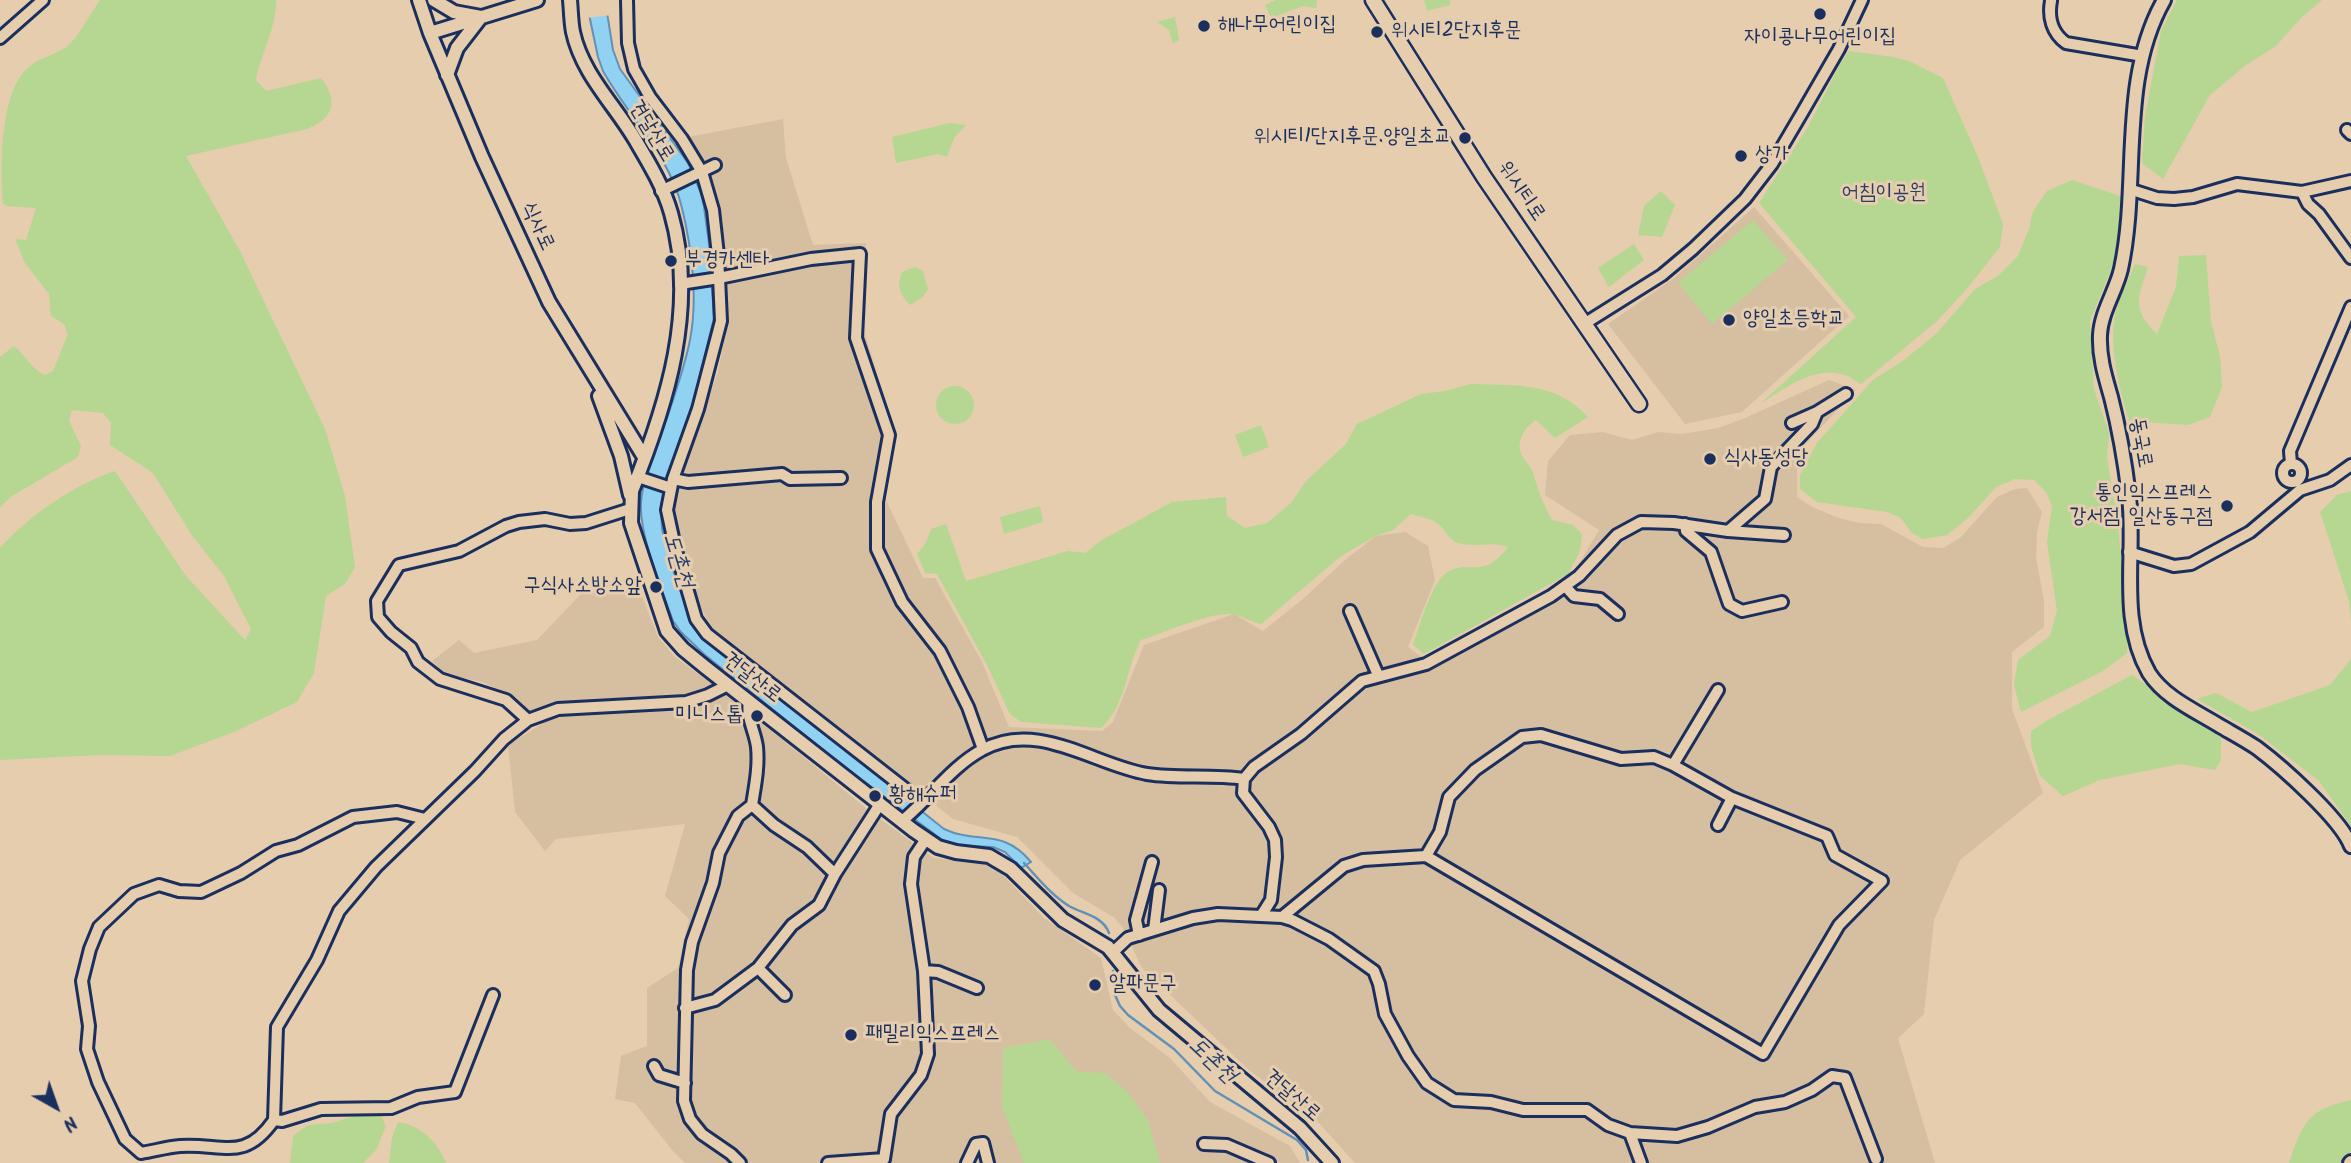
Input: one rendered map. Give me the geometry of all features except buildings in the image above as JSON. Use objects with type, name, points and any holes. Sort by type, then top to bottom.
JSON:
[{"type":"main road","name":"위시티로","points":[[1373,0],[1484,177],[1639,404]]},
{"type":"street","points":[[0,37],[43,0]]},
{"type":"street","name":"식사로","points":[[418,0],[482,158],[549,302],[644,457]]},
{"type":"street","points":[[433,0],[454,12],[481,17]]},
{"type":"street","points":[[430,33],[537,0]]},
{"type":"street","name":"견달산로","points":[[570,0],[573,33],[582,58],[664,190],[671,213],[683,283],[675,361],[630,503],[631,523],[667,631],[683,649],[926,839],[938,847],[989,856],[1001,861],[1063,920],[1113,952],[1159,1010],[1300,1128],[1332,1163]]},
{"type":"street","points":[[627,0],[628,43],[634,69],[650,97],[682,139],[713,210],[720,321],[698,409],[670,485],[667,510],[696,619],[707,634],[920,804]]},
{"type":"street","points":[[1584,324],[1662,275],[1745,199],[1772,164],[1802,113],[1839,49],[1862,0]]},
{"type":"street","name":"동국로","points":[[2165,0],[2153,22],[2143,56],[2136,94],[2121,271],[2100,332],[2102,368],[2111,398],[2129,497],[2130,601],[2139,649],[2150,673],[2167,694],[2257,748],[2329,813],[2348,837],[2351,846]]},
{"type":"street","points":[[2051,1],[2049,15],[2058,37],[2066,43],[2143,56]]},
{"type":"street","points":[[447,75],[457,48],[481,17]]},
{"type":"street","points":[[664,190],[715,165]]},
{"type":"street","points":[[2129,189],[2174,200],[2237,184],[2302,191],[2351,181]]},
{"type":"street","points":[[2302,191],[2308,204],[2319,214],[2351,258]]},
{"type":"street","points":[[683,283],[717,279],[811,259],[860,254],[856,338],[889,435],[877,502],[877,549],[902,602],[940,651],[968,707],[983,748]]},
{"type":"street","points":[[2351,307],[2290,452],[2291,464],[2284,468],[2283,477],[2298,486],[2330,480],[2351,465]]},
{"type":"street","points":[[528,720],[506,700],[440,679],[418,662],[411,648],[378,617],[377,601],[399,565],[459,551],[519,522],[545,519],[586,523],[630,503],[621,456],[599,398],[599,385]]},
{"type":"street","points":[[1792,423],[1817,412],[1846,394]]},
{"type":"street","points":[[1728,531],[1765,499],[1771,467],[1812,424],[1817,412]]},
{"type":"street","points":[[639,477],[670,485],[782,474],[790,480],[841,478]]},
{"type":"street","points":[[2129,552],[2174,566],[2191,564],[2250,532],[2298,486]]},
{"type":"street","points":[[1261,916],[1271,900],[1276,858],[1275,840],[1269,827],[1243,793],[1244,779],[1254,767],[1301,734],[1362,681],[1426,664],[1565,586],[1579,576],[1617,535],[1641,522],[1784,535]]},
{"type":"street","points":[[1685,524],[1686,531],[1711,552],[1729,604],[1742,611],[1782,602]]},
{"type":"street","points":[[1565,586],[1574,596],[1600,599],[1618,614]]},
{"type":"street","points":[[1350,611],[1378,675]]},
{"type":"street","points":[[425,819],[397,812],[353,817],[298,845],[276,851],[241,873],[201,892],[179,891],[159,885],[134,894],[99,927],[82,981],[89,1026],[87,1049],[98,1082],[125,1139],[141,1153],[180,1146],[243,1149],[265,1133],[274,1120],[277,1027],[317,960],[339,911],[376,867],[475,771],[504,739],[528,720],[558,709],[687,702],[728,685]]},
{"type":"street","points":[[1673,765],[1718,690]]},
{"type":"street","points":[[740,1163],[702,1134],[690,1119],[684,1101],[685,1008],[692,942],[713,883],[719,853],[738,816],[752,805],[757,773],[757,746],[748,711],[749,702]]},
{"type":"street","points":[[1282,917],[1344,866],[1363,860],[1426,856],[1763,1054],[1839,925],[1882,881],[1835,855],[1827,836],[1732,798],[1673,765],[1654,757],[1621,759],[1541,736],[1522,737],[1475,770],[1449,797],[1440,832],[1426,856]]},
{"type":"street","points":[[903,820],[983,748],[1004,741],[1022,740],[1068,747],[1142,773],[1163,776],[1216,775],[1244,779]]},
{"type":"street","points":[[1718,825],[1732,798]]},
{"type":"street","points":[[685,1008],[715,1000],[758,968],[792,925],[819,905],[835,874],[880,804]]},
{"type":"street","points":[[752,805],[835,874]]},
{"type":"street","points":[[884,1159],[891,1114],[921,1075],[928,1054],[924,971],[911,884],[914,857],[926,839]]},
{"type":"street","points":[[1139,935],[1136,920],[1152,862]]},
{"type":"street","points":[[1154,930],[1159,890]]},
{"type":"street","points":[[1113,952],[1128,938],[1193,918],[1218,914],[1282,917],[1329,939],[1374,971],[1380,984],[1385,1014],[1408,1056],[1427,1083],[1454,1100],[1491,1102],[1523,1110],[1587,1110],[1608,1125],[1630,1133],[1676,1136],[1707,1127],[1755,1107],[1785,1102],[1812,1090],[1832,1076],[1845,1078],[1876,1160]]},
{"type":"street","points":[[758,968],[785,995]]},
{"type":"street","points":[[924,971],[938,972],[977,988]]},
{"type":"street","points":[[274,1120],[282,1121],[321,1109],[391,1108],[418,1097],[456,1092],[494,995]]},
{"type":"street","points":[[654,1066],[659,1075],[685,1083]]},
{"type":"street","points":[[1630,1133],[1642,1163]]},
{"type":"street","points":[[967,1163],[976,1144],[983,1143],[988,1163]]},
{"type":"street","points":[[1204,1143],[1227,1145],[1269,1163]]},
{"type":"street","points":[[828,1163],[884,1159],[897,1163]]},
{"type":"shaded area","points":[[783,119],[786,158],[813,245],[866,243],[864,331],[894,429],[885,498],[923,578],[935,578],[982,662],[1009,727],[1102,731],[1113,722],[1144,645],[1234,614],[1263,631],[1376,536],[1405,532],[1428,546],[1435,580],[1408,647],[1424,659],[1571,577],[1599,530],[1545,495],[1548,461],[1570,435],[1603,432],[1632,440],[1658,432],[1682,434],[1718,428],[1829,380],[1856,390],[1801,449],[1797,469],[1797,497],[1812,507],[1859,523],[1881,524],[1923,547],[1943,548],[1960,538],[1997,497],[2015,489],[2027,488],[2042,512],[2037,532],[2036,558],[2044,601],[2044,627],[2012,652],[2012,709],[2043,793],[1960,860],[1934,920],[1924,1014],[1898,1038],[1935,1163],[1355,1163],[1319,1123],[1249,1070],[1142,968],[1123,928],[1115,918],[1073,893],[1017,837],[953,819],[712,629],[697,600],[671,507],[678,480],[718,372],[725,336],[728,297],[720,207],[688,137]]},
{"type":"shaded area","name":"양일초등학교","points":[[1754,207],[1849,316],[1742,412],[1685,424],[1608,324],[1674,278]]},
{"type":"shaded area","points":[[638,586],[658,637],[674,656],[748,711],[873,814],[934,858],[996,868],[1044,918],[1101,958],[1113,1010],[1130,1028],[1170,1058],[1210,1102],[1290,1146],[1300,1163],[685,1163],[635,1103],[615,1099],[621,1056],[647,1046],[647,988],[678,968],[689,919],[665,896],[685,824],[556,839],[545,851],[515,812],[508,745],[542,724],[515,697],[482,682],[445,674],[432,661],[459,640],[474,653],[537,640],[581,594]]},
{"type":"green space","points":[[100,0],[276,0],[274,20],[256,80],[266,91],[321,78],[327,86],[332,101],[331,108],[316,125],[186,156],[240,251],[325,429],[345,496],[355,567],[345,584],[326,596],[314,673],[297,702],[234,732],[170,756],[100,755],[0,760],[0,548],[38,513],[83,485],[115,471],[186,576],[245,640],[251,629],[224,576],[191,534],[153,473],[110,445],[111,423],[103,413],[72,410],[69,421],[81,446],[78,457],[12,496],[0,507],[0,357],[14,346],[45,375],[53,371],[68,334],[64,324],[51,316],[49,294],[25,263],[15,239],[26,240],[36,208],[3,204],[2,154],[6,117],[15,85],[27,68],[70,44]]},
{"type":"green space","points":[[1276,0],[1317,0],[1316,8],[1303,6],[1271,18],[1265,5]]},
{"type":"green space","points":[[1424,0],[1450,0],[1450,5],[1427,11]]},
{"type":"green space","points":[[2177,0],[2322,0],[2302,17],[2276,46],[2246,65],[2210,95],[2163,179],[2142,163],[2145,116],[2161,31]]},
{"type":"green space","points":[[1175,17],[1179,40],[1173,43],[1169,30],[1157,22]]},
{"type":"green space","name":"어침이공원","points":[[1849,51],[1909,61],[1943,78],[1978,157],[2003,224],[2000,247],[1937,321],[1861,384],[1844,375],[1819,374],[1788,386],[1760,404],[1856,317],[1759,203],[1808,127]]},
{"type":"green space","points":[[950,123],[966,125],[954,138],[947,157],[938,154],[896,163],[892,137]]},
{"type":"green space","points":[[2072,180],[2123,197],[2115,259],[2090,321],[2094,389],[2109,433],[2107,457],[2118,524],[2128,634],[2127,653],[2103,671],[2021,712],[2014,685],[2018,660],[2050,636],[2057,611],[2047,542],[2052,506],[2046,492],[2034,480],[2015,479],[1996,487],[1968,518],[1947,535],[1923,539],[1912,533],[1901,518],[1887,512],[1817,502],[1800,489],[1800,475],[1817,443],[1873,380],[1904,360],[1937,333],[1975,289],[1998,276],[2018,256],[2033,211],[2047,191]]},
{"type":"green space","points":[[1661,191],[1675,205],[1662,237],[1638,235],[1644,206]]},
{"type":"green space","points":[[1753,220],[1788,260],[1712,324],[1678,283]]},
{"type":"green space","points":[[1634,244],[1644,260],[1609,287],[1598,268]]},
{"type":"green space","points":[[2206,255],[2211,322],[2220,356],[2222,387],[2210,417],[2188,425],[2129,421],[2118,378],[2113,332],[2120,299],[2135,264],[2148,267],[2140,295],[2140,310],[2157,334],[2176,287],[2179,256]]},
{"type":"green space","points":[[915,267],[923,271],[928,289],[923,297],[910,305],[901,294],[899,282],[902,272]]},
{"type":"green space","points":[[1471,384],[1519,386],[1548,391],[1575,405],[1588,417],[1555,438],[1536,420],[1525,430],[1520,444],[1521,454],[1532,470],[1552,520],[1573,525],[1582,534],[1580,551],[1568,574],[1424,654],[1413,645],[1426,607],[1440,580],[1453,569],[1490,564],[1508,547],[1458,543],[1435,522],[1411,514],[1393,530],[1376,536],[1341,556],[1261,624],[1234,614],[1221,615],[1141,640],[1116,709],[1101,728],[1021,722],[1010,714],[987,665],[937,574],[925,573],[917,554],[926,543],[931,529],[946,524],[966,581],[1068,551],[1085,553],[1102,540],[1172,502],[1226,497],[1227,516],[1245,528],[1267,523],[1291,503],[1306,481],[1346,444],[1357,424],[1421,394]]},
{"type":"green space","points":[[955,386],[968,392],[974,405],[968,418],[955,424],[942,418],[936,405],[942,392]]},
{"type":"green space","points":[[1261,425],[1269,447],[1243,457],[1235,435]]},
{"type":"green space","points":[[2351,491],[2351,620],[2349,601],[2320,512],[2337,495]]},
{"type":"green space","points":[[1040,506],[1043,522],[1004,534],[1000,517]]},
{"type":"green space","points":[[2351,659],[2351,826],[2319,781],[2258,734],[2197,699],[2216,693],[2252,712],[2330,685]]},
{"type":"green space","points":[[2132,675],[2221,738],[2221,760],[2215,770],[2180,764],[2100,780],[2063,796],[2040,776],[2031,746],[2031,731]]},
{"type":"green space","points":[[1050,1039],[1076,1071],[1105,1073],[1128,1092],[1148,1120],[1160,1163],[1024,1163],[1002,1107],[1003,1048]]},
{"type":"green space","points":[[2351,1100],[2351,1151],[2340,1163],[2289,1163],[2298,1137],[2309,1120],[2325,1108]]},
{"type":"green space","points":[[361,1114],[380,1114],[386,1126],[376,1150],[363,1163],[290,1163],[293,1136],[308,1125],[332,1123]]},
{"type":"green space","points":[[398,1122],[414,1127],[427,1136],[446,1163],[389,1163],[392,1138]]},
{"type":"water","points":[[586,0],[605,0],[613,50],[620,69],[688,163],[704,207],[714,318],[692,407],[664,489],[661,509],[662,529],[689,618],[704,637],[944,829],[956,834],[1000,840],[1010,844],[1031,862],[1021,868],[1005,852],[993,847],[945,842],[842,765],[705,655],[673,621],[647,546],[641,503],[648,469],[675,394],[690,340],[694,308],[691,257],[686,224],[676,189],[658,154],[603,71]]},
{"type":"pier","points":[[584,0],[609,0],[612,15],[587,18]]},
{"type":"waterway","name":"도촌천","points":[[1024,863],[1056,897],[1097,919],[1109,933]]},
{"type":"waterway","name":"도촌천","points":[[1113,971],[1115,995],[1128,1015],[1174,1049],[1215,1091],[1297,1140],[1306,1150],[1308,1160]]},
{"type":"place","name":"자이콩나무어린이집","points":[[1820,14]]},
{"type":"place","name":"해나무어린이집","points":[[1204,26]]},
{"type":"place","name":"위시티2단지후문","points":[[1377,32]]},
{"type":"place","name":"위시티1단지후문.양일초교","points":[[1465,138]]},
{"type":"place","name":"상가","points":[[1741,156]]},
{"type":"place","name":"부경카센타","points":[[671,261]]},
{"type":"place","name":"양일초등학교","points":[[1729,320]]},
{"type":"place","name":"식사동성당","points":[[1710,459]]},
{"type":"place","name":"통인익스프레스 강서점 일산동구점","points":[[2227,506]]},
{"type":"place","name":"구식사소방소앞","points":[[656,587]]},
{"type":"place","name":"미니스톱","points":[[757,716]]},
{"type":"place","name":"황해슈퍼","points":[[875,796]]},
{"type":"place","name":"알파문구","points":[[1095,985]]},
{"type":"place","name":"패밀리익스프레스","points":[[851,1035]]}]
